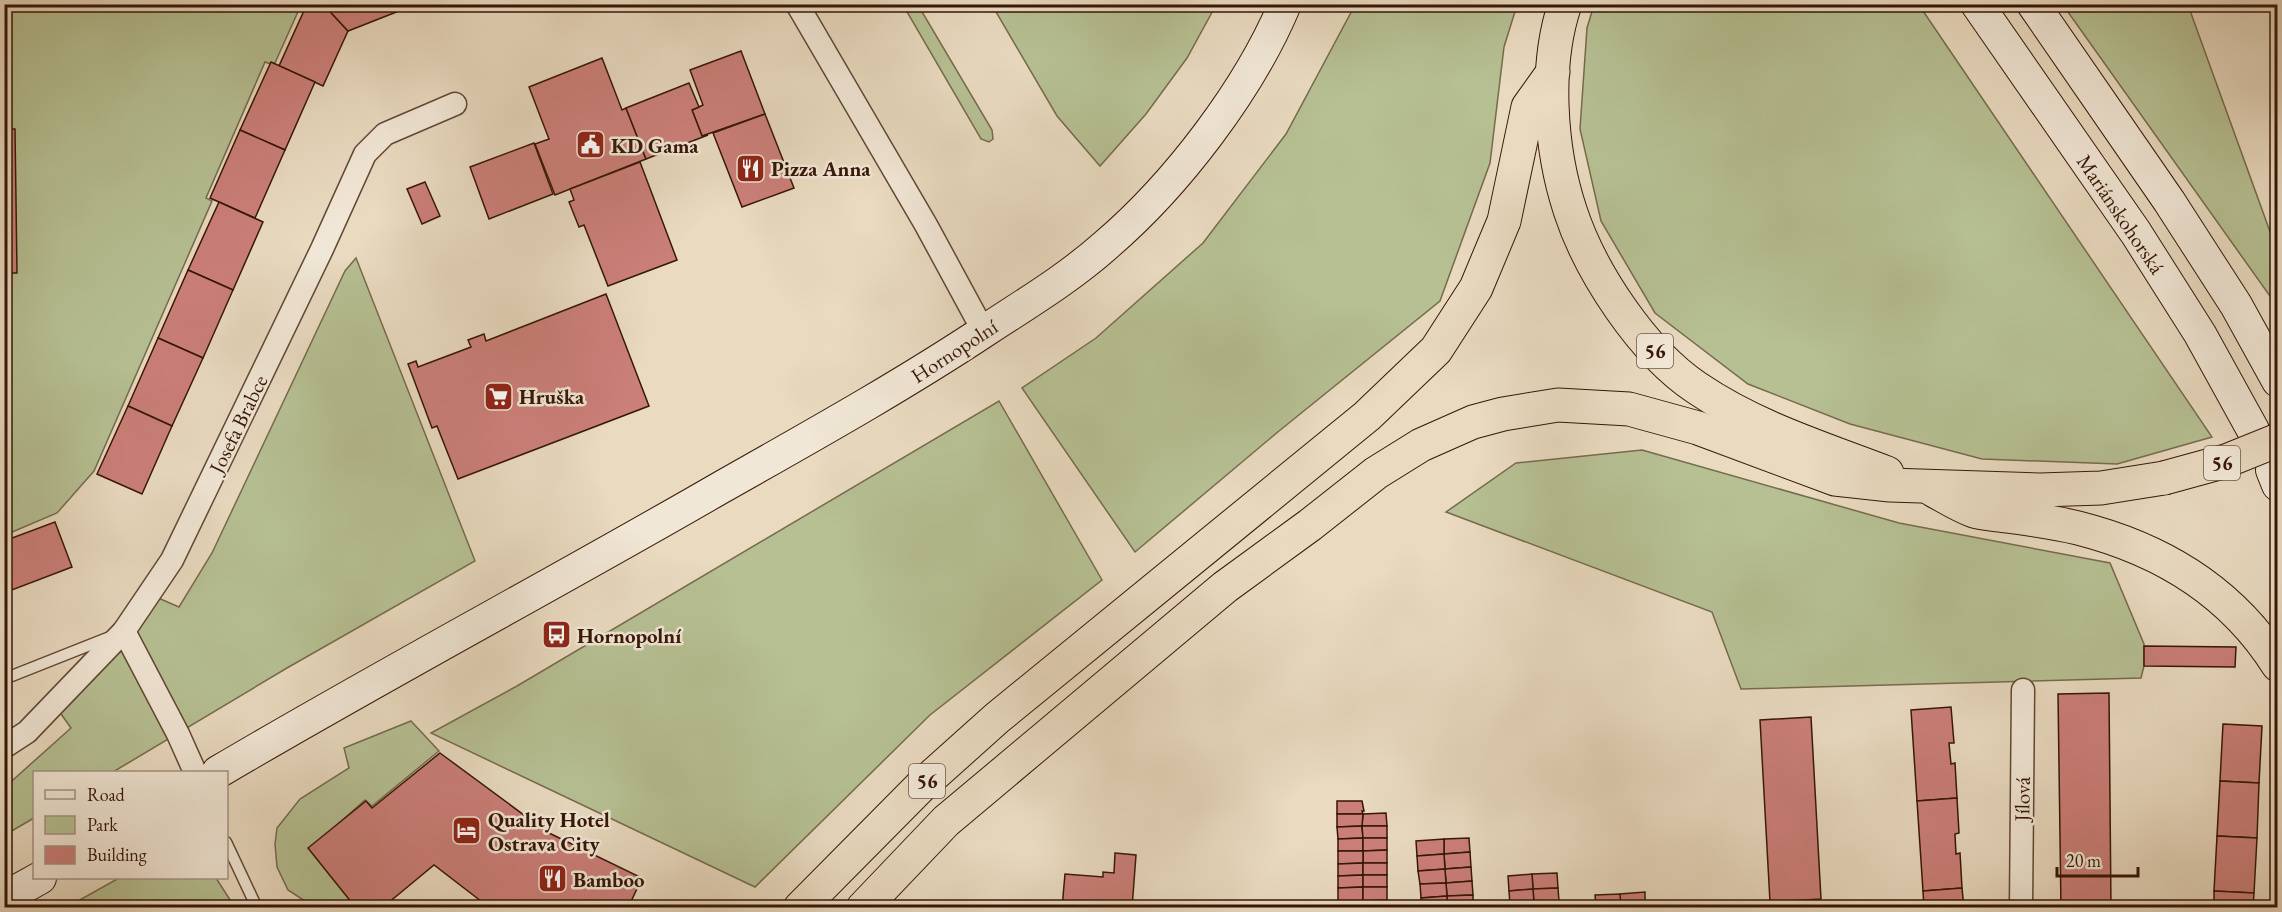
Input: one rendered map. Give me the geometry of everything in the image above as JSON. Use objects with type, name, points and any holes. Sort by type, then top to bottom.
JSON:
[{"type":"highway","name":"56","points":[[1562,17],[1553,72],[1553,119],[1559,167],[1570,211],[1588,252],[1610,292],[1635,327],[1663,360],[1696,387],[1730,409],[1769,429],[1926,487]]},
{"type":"highway","name":"56","points":[[801,908],[920,787],[997,718],[1367,416],[1436,350],[1476,288],[1504,221],[1528,107],[1553,72]]},
{"type":"highway","name":"56","points":[[863,908],[946,821],[1225,587],[1376,473],[1421,445],[1473,422],[1503,414],[1558,405],[1629,409],[1664,417],[1835,479],[1926,487],[2040,490],[2101,488],[2164,478],[2226,461],[2270,457]]},
{"type":"highway","points":[[1926,487],[1975,511],[2077,528],[2125,542],[2171,563],[2207,586],[2225,602],[2260,641],[2277,665]]},
{"type":"street","points":[[797,4],[926,225],[984,332]]},
{"type":"street","name":"Hornopolní","points":[[220,771],[922,373],[1066,278],[1108,244],[1141,212],[1207,135],[1255,62],[1285,4]]},
{"type":"street","name":"Mariánskohorská","points":[[1977,4],[2136,233],[2200,334],[2270,457]]},
{"type":"street","points":[[2033,4],[2175,210],[2236,305],[2277,381]]},
{"type":"street","name":"Josefa Brabce","points":[[4,747],[27,732],[124,631],[172,560],[322,249],[365,154],[385,134],[456,104]]},
{"type":"street","points":[[124,631],[178,734],[195,771]]},
{"type":"street","name":"Jílová","points":[[2021,908],[2023,690]]},
{"type":"street","points":[[4,898],[38,879]]},
{"type":"lane","points":[[4,679],[124,631]]},
{"type":"lane","points":[[228,847],[257,908]]},
{"type":"green space","points":[[4,5],[301,5],[274,65],[265,62],[206,198],[212,201],[94,471],[57,513],[5,535],[4,271],[12,271],[9,127],[11,108],[5,108]]},
{"type":"green space","points":[[903,5],[918,5],[992,130],[993,139],[989,142],[981,139]]},
{"type":"green space","points":[[992,5],[1216,5],[1187,58],[1146,114],[1100,166],[1057,116]]},
{"type":"green space","points":[[1355,5],[1517,5],[1504,47],[1490,163],[1440,301],[1279,431],[1135,552],[1022,388],[1096,338],[1203,243],[1286,134]]},
{"type":"green space","points":[[1594,5],[1919,5],[2212,437],[2117,464],[1982,459],[1850,424],[1748,384],[1655,313],[1601,221],[1580,129],[1587,28]]},
{"type":"green space","points":[[2063,5],[2188,5],[2277,251],[2277,306]]},
{"type":"green space","points":[[356,258],[475,561],[287,668],[115,771],[33,771],[33,819],[5,835],[4,788],[71,728],[54,704],[149,594],[179,607],[212,553],[345,271]]},
{"type":"green space","points":[[999,401],[1102,580],[930,715],[755,887],[431,733],[517,686]]},
{"type":"green space","points":[[1642,450],[1899,523],[2110,563],[2144,644],[2144,666],[2141,678],[1741,689],[1712,612],[1446,512],[1516,463]]},
{"type":"green space","points":[[411,721],[439,751],[372,806],[365,800],[311,848],[360,907],[314,907],[288,890],[277,867],[275,844],[277,828],[300,799],[349,768],[344,748]]},
{"type":"green space","points":[[117,879],[217,879],[234,906],[141,905],[122,908],[67,907]]},
{"type":"building","points":[[307,4],[323,4],[348,31],[323,86],[279,66]]},
{"type":"building","points":[[323,4],[402,4],[404,9],[348,31]]},
{"type":"building","points":[[741,51],[765,114],[702,136],[692,110],[703,105],[690,70]]},
{"type":"building","points":[[602,58],[622,110],[626,108],[646,159],[555,195],[535,144],[549,139],[529,87]]},
{"type":"building","points":[[271,62],[315,82],[285,150],[240,130]]},
{"type":"building","points":[[689,83],[699,107],[692,110],[702,136],[708,135],[646,159],[626,108]]},
{"type":"building","points":[[765,114],[794,188],[742,207],[713,133]]},
{"type":"building","points":[[4,129],[15,129],[17,273],[4,273]]},
{"type":"building","points":[[240,130],[285,150],[255,218],[210,198]]},
{"type":"building","points":[[534,143],[553,194],[489,219],[470,167]]},
{"type":"building","points":[[640,162],[677,260],[608,286],[584,225],[579,227],[569,202],[574,200],[570,189]]},
{"type":"building","points":[[425,182],[440,216],[422,224],[407,189]]},
{"type":"building","points":[[219,202],[263,222],[233,290],[188,270]]},
{"type":"building","points":[[188,270],[233,290],[203,358],[158,338]]},
{"type":"building","points":[[606,294],[649,406],[458,479],[437,426],[432,428],[408,364],[416,361],[418,367],[471,347],[468,340],[484,334],[486,341]]},
{"type":"building","points":[[158,338],[203,358],[172,426],[128,406]]},
{"type":"building","points":[[128,406],[172,426],[142,494],[97,474]]},
{"type":"building","points":[[55,522],[72,567],[4,593],[4,541]]},
{"type":"building","points":[[2144,646],[2236,647],[2235,667],[2144,666]]},
{"type":"building","points":[[2109,693],[2111,908],[2061,908],[2058,694]]},
{"type":"building","points":[[1951,707],[1954,743],[1949,743],[1951,764],[1955,763],[1957,798],[1917,801],[1911,710]]},
{"type":"building","points":[[1811,717],[1821,899],[1770,902],[1760,720]]},
{"type":"building","points":[[2223,724],[2262,726],[2259,783],[2220,781]]},
{"type":"building","points":[[440,753],[547,832],[642,878],[628,908],[490,908],[434,865],[382,908],[356,908],[308,848],[366,801],[372,808]]},
{"type":"building","points":[[2220,781],[2259,783],[2257,838],[2217,836]]},
{"type":"building","points":[[1957,798],[1959,833],[1955,834],[1956,854],[1960,853],[1962,888],[1923,891],[1917,801]]},
{"type":"building","points":[[1337,801],[1362,801],[1363,814],[1337,814]]},
{"type":"building","points":[[1386,813],[1387,826],[1362,826],[1363,814]]},
{"type":"building","points":[[1337,814],[1363,814],[1362,826],[1337,827]]},
{"type":"building","points":[[1362,826],[1363,838],[1338,839],[1337,827]]},
{"type":"building","points":[[1362,826],[1387,826],[1387,838],[1363,838]]},
{"type":"building","points":[[2217,836],[2257,838],[2254,893],[2214,891]]},
{"type":"building","points":[[1363,838],[1363,851],[1338,851],[1338,839]]},
{"type":"building","points":[[1363,838],[1387,838],[1387,850],[1363,851]]},
{"type":"building","points":[[1469,838],[1470,852],[1444,854],[1444,839]]},
{"type":"building","points":[[1444,839],[1444,854],[1417,856],[1416,841]]},
{"type":"building","points":[[1387,850],[1387,863],[1363,863],[1363,851]]},
{"type":"building","points":[[1338,851],[1363,851],[1363,863],[1338,864]]},
{"type":"building","points":[[1470,852],[1471,867],[1445,869],[1444,854]]},
{"type":"building","points":[[1115,853],[1136,855],[1132,908],[1062,908],[1065,874],[1103,877],[1103,872],[1114,873]]},
{"type":"building","points":[[1444,854],[1445,869],[1418,871],[1417,856]]},
{"type":"building","points":[[1363,863],[1363,875],[1338,876],[1338,864]]},
{"type":"building","points":[[1363,863],[1387,863],[1387,875],[1363,875]]},
{"type":"building","points":[[1471,867],[1472,881],[1446,883],[1445,869]]},
{"type":"building","points":[[1445,869],[1446,883],[1420,884],[1418,871]]},
{"type":"building","points":[[1557,873],[1558,888],[1533,889],[1532,874]]},
{"type":"building","points":[[1532,874],[1533,889],[1509,891],[1508,876]]},
{"type":"building","points":[[1363,875],[1363,887],[1338,888],[1338,876]]},
{"type":"building","points":[[1363,875],[1387,875],[1387,887],[1363,887]]},
{"type":"building","points":[[1472,881],[1473,895],[1447,896],[1446,883]]},
{"type":"building","points":[[1446,883],[1447,896],[1421,898],[1420,884]]},
{"type":"building","points":[[1363,887],[1363,901],[1338,901],[1338,888]]},
{"type":"building","points":[[1363,887],[1387,887],[1387,900],[1363,901]]},
{"type":"building","points":[[1558,888],[1559,901],[1534,903],[1533,889]]},
{"type":"building","points":[[1962,888],[1964,908],[1924,908],[1923,891]]},
{"type":"building","points":[[1533,889],[1534,903],[1510,905],[1509,891]]},
{"type":"building","points":[[2214,891],[2254,893],[2253,908],[2214,908]]},
{"type":"building","points":[[1645,892],[1645,907],[1621,908],[1620,894]]},
{"type":"building","points":[[1620,894],[1621,908],[1596,908],[1595,895]]},
{"type":"building","points":[[1473,895],[1473,907],[1447,908],[1447,896]]},
{"type":"building","points":[[1447,896],[1447,908],[1422,908],[1421,898]]},
{"type":"building","points":[[1559,901],[1559,908],[1535,908],[1534,903]]},
{"type":"building","points":[[1735,901],[1748,901],[1749,908],[1735,908]]},
{"type":"building","points":[[1735,901],[1735,908],[1723,908],[1722,902]]},
{"type":"building","points":[[1722,902],[1723,908],[1709,908],[1709,903]]},
{"type":"building","points":[[1534,903],[1535,908],[1510,908],[1510,905]]},
{"type":"building","points":[[1707,903],[1707,908],[1679,908],[1679,905]]},
{"type":"place","name":"KD Gama","points":[[590,145]]},
{"type":"place","name":"Pizza Anna","points":[[750,168]]},
{"type":"place","name":"Hruška","points":[[498,396]]},
{"type":"place","name":"Hornopolní","points":[[556,635]]},
{"type":"place","name":"Quality Hotel Ostrava City","points":[[467,831]]},
{"type":"place","name":"Bamboo","points":[[552,879]]}]
